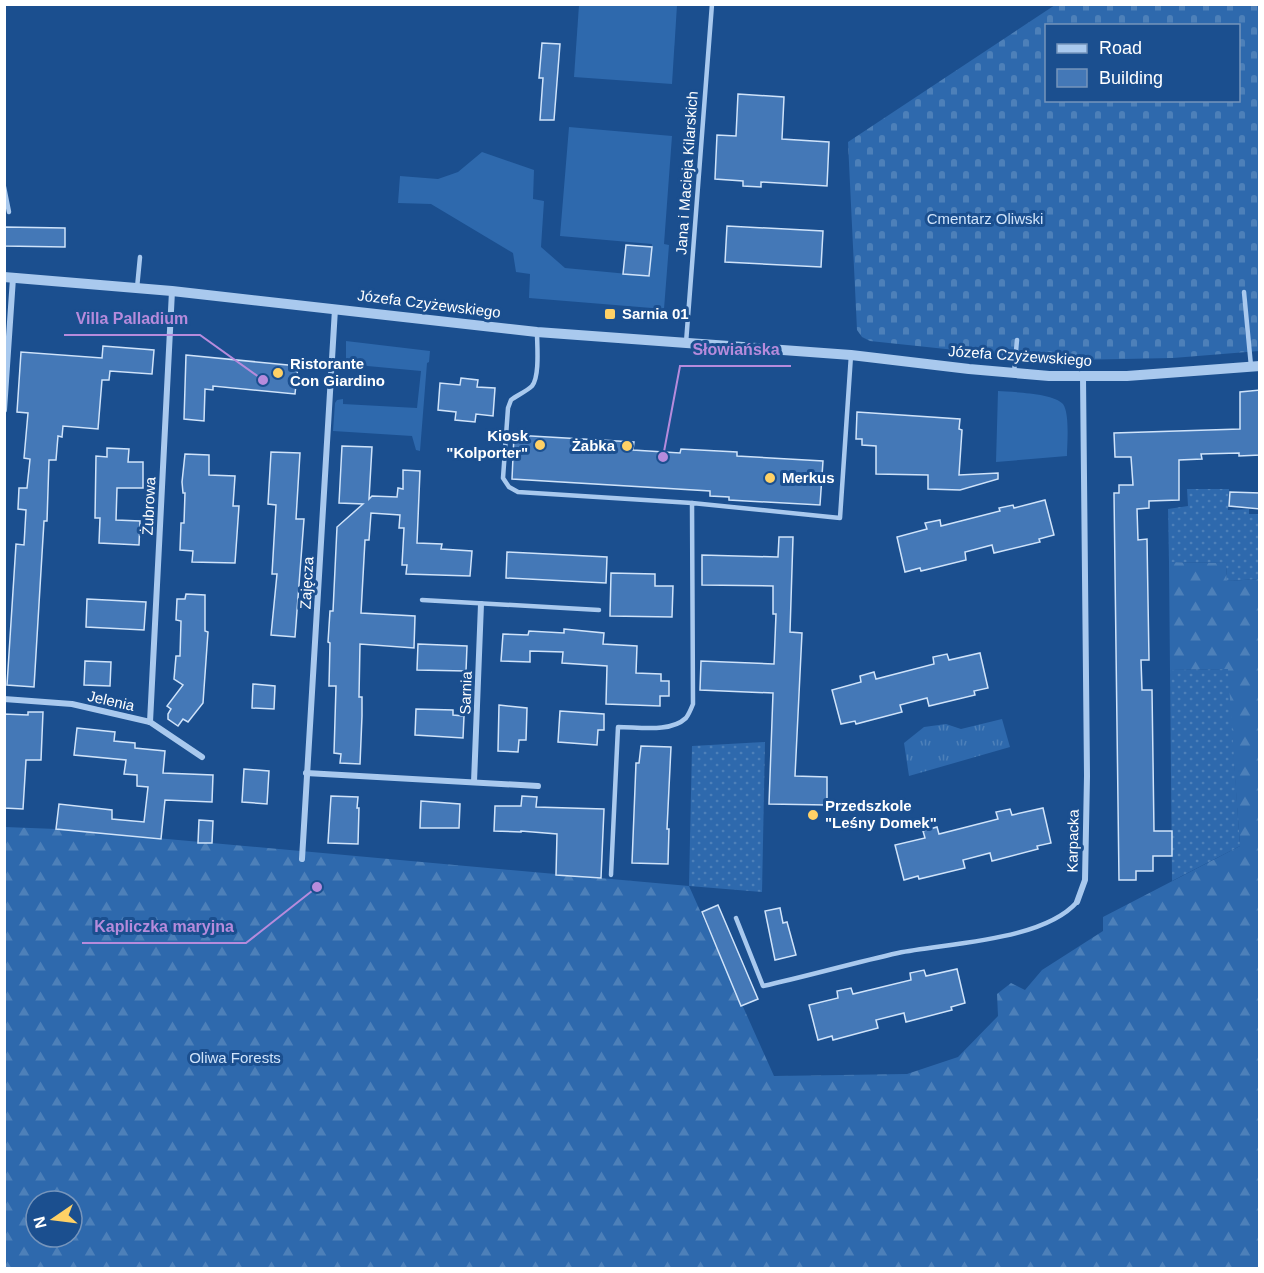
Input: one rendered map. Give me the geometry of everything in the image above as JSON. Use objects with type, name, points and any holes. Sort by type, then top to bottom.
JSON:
[{"type":"street","name":"Józefa Czyżewskiego","points":[[9,278],[172,291],[537,332],[851,355],[1014,373],[1083,377],[1127,376],[1255,366]]},
{"type":"street","points":[[4,410],[9,278]]},
{"type":"street","name":"Żubrowa","points":[[150,722],[172,291]]},
{"type":"street","name":"Zajęcza","points":[[302,859],[335,309]]},
{"type":"street","name":"Karpacka","points":[[1077,902],[1084,880],[1087,776],[1083,377]]},
{"type":"street","name":"Sarnia","points":[[474,782],[481,604]]},
{"type":"street","name":"Jelenia","points":[[4,699],[72,704],[150,722],[202,757]]},
{"type":"street","points":[[306,773],[538,786]]},
{"type":"lane","name":"Jana i Macieja Kilarskich","points":[[686,343],[712,4]]},
{"type":"lane","points":[[4,187],[9,212]]},
{"type":"lane","points":[[137,288],[140,257]]},
{"type":"lane","points":[[1244,292],[1255,366]]},
{"type":"lane","points":[[537,332],[535,376],[531,386],[511,400],[508,408],[503,478],[508,487],[518,492],[692,503],[840,518],[851,355]]},
{"type":"lane","points":[[1014,373],[1017,340]]},
{"type":"lane","points":[[611,875],[618,727],[666,727],[677,724],[688,717],[693,704],[692,503]]},
{"type":"lane","points":[[422,600],[599,610]]},
{"type":"lane","name":"Karpacka","points":[[736,918],[763,987],[897,953],[986,939],[1032,928],[1068,912],[1077,902]]},
{"type":"green space","points":[[579,5],[677,5],[672,84],[574,77]]},
{"type":"green space","name":"Cmentarz Oliwski","points":[[1055,5],[1259,5],[1259,351],[1173,358],[1072,360],[1072,358],[1004,358],[993,357],[993,354],[870,341],[862,337],[857,330],[848,142]]},
{"type":"green space","points":[[569,127],[672,136],[664,244],[669,245],[664,309],[529,298],[530,274],[516,272],[513,253],[431,204],[398,203],[400,176],[438,179],[458,172],[482,152],[534,170],[533,199],[544,201],[541,247],[565,268],[649,276],[652,244],[560,236]]},
{"type":"green space","points":[[346,341],[430,351],[420,451],[416,450],[412,436],[333,431],[337,400],[343,399],[343,404],[417,408],[421,371],[346,364]]},
{"type":"green space","points":[[998,391],[1042,395],[1063,404],[1067,422],[1067,456],[996,462]]},
{"type":"green space","points":[[1187,489],[1229,489],[1228,510],[1249,509],[1249,514],[1259,514],[1259,579],[1227,581],[1226,563],[1169,562],[1168,509],[1188,506]]},
{"type":"green space","name":"Oliwa Forests","points":[[1169,562],[1226,563],[1227,581],[1259,579],[1259,1268],[5,1268],[5,827],[56,829],[689,886],[774,1076],[907,1074],[958,1057],[998,1016],[997,994],[1011,983],[1025,990],[1042,970],[1103,931],[1103,917],[1240,846],[1227,669],[1170,670]]},
{"type":"green space","points":[[1228,669],[1240,846],[1172,881],[1170,670]]},
{"type":"green space","points":[[1002,719],[1010,747],[909,776],[904,743],[924,727],[946,724],[961,729]]},
{"type":"green space","points":[[765,742],[762,892],[689,886],[692,746]]},
{"type":"building","points":[[542,43],[560,44],[554,120],[540,120],[543,78],[539,78]]},
{"type":"building","points":[[738,94],[784,97],[782,139],[829,142],[827,186],[761,182],[761,187],[743,186],[743,181],[715,179],[717,135],[736,136]]},
{"type":"building","points":[[727,226],[823,231],[821,267],[725,262]]},
{"type":"building","points":[[4,227],[65,228],[65,247],[4,246]]},
{"type":"building","points":[[626,245],[652,247],[649,276],[623,274]]},
{"type":"building","points":[[103,346],[154,350],[152,374],[110,371],[109,380],[102,380],[98,429],[63,426],[62,437],[58,436],[56,460],[49,460],[47,521],[44,521],[34,687],[7,685],[16,544],[24,545],[26,510],[18,509],[19,488],[27,488],[30,459],[24,458],[28,413],[17,412],[21,352],[102,358]]},
{"type":"building","points":[[186,355],[298,366],[295,394],[213,386],[213,390],[205,389],[204,421],[184,419]]},
{"type":"building","points":[[461,378],[478,380],[477,387],[495,388],[493,416],[476,414],[475,422],[455,420],[456,412],[438,410],[440,383],[460,385]]},
{"type":"building","points":[[1260,390],[1260,455],[1201,454],[1202,459],[1179,460],[1179,500],[1149,501],[1149,508],[1137,509],[1138,540],[1147,539],[1149,660],[1141,660],[1142,690],[1152,690],[1154,831],[1172,831],[1172,856],[1153,856],[1153,871],[1136,871],[1136,880],[1119,880],[1114,493],[1119,493],[1119,485],[1133,485],[1131,457],[1115,457],[1114,433],[1240,429],[1240,392]]},
{"type":"building","points":[[857,412],[960,419],[959,429],[962,430],[959,475],[998,473],[998,479],[960,490],[928,489],[928,475],[876,474],[876,446],[862,445],[862,439],[856,439]]},
{"type":"building","points":[[514,435],[634,442],[633,450],[680,453],[681,449],[737,452],[737,456],[823,461],[820,505],[729,500],[729,497],[710,496],[710,491],[512,479]]},
{"type":"building","points":[[342,446],[372,447],[369,499],[372,496],[397,497],[398,488],[403,489],[403,470],[420,471],[417,543],[442,544],[441,549],[472,551],[470,576],[406,574],[407,565],[402,565],[404,528],[399,528],[400,515],[371,513],[369,540],[365,540],[361,613],[415,616],[414,648],[360,644],[359,697],[362,697],[362,716],[360,764],[340,763],[341,754],[334,753],[336,686],[329,686],[330,643],[328,642],[330,611],[333,611],[337,527],[363,504],[339,503]]},
{"type":"building","points":[[107,448],[129,449],[128,462],[143,462],[143,488],[117,488],[116,520],[140,521],[139,545],[99,543],[100,518],[95,518],[96,456],[107,457]]},
{"type":"building","points":[[271,452],[300,453],[296,519],[304,519],[295,637],[271,635],[277,574],[272,574],[276,505],[268,504]]},
{"type":"building","points":[[185,454],[209,455],[209,475],[235,476],[233,506],[239,506],[235,563],[192,562],[193,551],[180,550],[181,523],[184,523],[185,493],[183,493],[182,482]]},
{"type":"building","points":[[1230,492],[1260,493],[1260,509],[1229,506]]},
{"type":"building","points":[[1045,500],[1054,535],[1039,539],[1040,542],[994,553],[992,545],[965,552],[966,560],[921,571],[920,568],[905,572],[897,537],[927,529],[925,523],[940,520],[941,526],[1000,511],[999,508],[1013,505],[1014,508]]},
{"type":"building","points":[[779,537],[793,537],[790,632],[802,633],[795,776],[827,777],[827,805],[769,804],[773,693],[700,690],[701,661],[774,664],[776,614],[773,614],[773,586],[702,585],[702,555],[778,557]]},
{"type":"building","points":[[507,552],[607,557],[606,583],[506,578]]},
{"type":"building","points":[[611,573],[655,574],[655,586],[673,586],[672,617],[610,616]]},
{"type":"building","points":[[186,594],[205,595],[205,631],[208,632],[203,703],[188,722],[183,719],[178,726],[168,719],[171,709],[167,706],[183,685],[174,679],[176,656],[180,656],[181,621],[176,620],[177,599],[185,599]]},
{"type":"building","points":[[87,599],[146,602],[144,630],[86,627]]},
{"type":"building","points":[[564,629],[604,633],[603,644],[637,646],[636,673],[661,674],[661,681],[669,681],[669,696],[660,696],[660,706],[606,704],[607,666],[562,663],[563,652],[530,651],[530,662],[501,661],[503,634],[528,635],[529,631],[564,633]]},
{"type":"building","points":[[418,644],[467,646],[466,671],[417,670]]},
{"type":"building","points":[[980,653],[988,688],[974,691],[975,695],[929,706],[927,698],[900,705],[902,712],[856,724],[855,721],[841,724],[832,690],[861,682],[860,676],[874,672],[876,679],[934,664],[933,657],[947,654],[949,660]]},
{"type":"building","points":[[85,661],[111,662],[110,686],[84,685]]},
{"type":"building","points":[[253,684],[275,686],[274,709],[252,708]]},
{"type":"building","points":[[499,705],[527,708],[526,740],[519,740],[518,752],[498,751]]},
{"type":"building","points":[[416,709],[453,710],[453,715],[464,716],[463,738],[415,735]]},
{"type":"building","points":[[560,711],[604,714],[604,730],[598,730],[597,745],[558,742]]},
{"type":"building","points":[[28,712],[43,712],[41,760],[26,760],[23,809],[4,808],[4,714],[28,715]]},
{"type":"building","points":[[77,728],[115,732],[114,741],[135,743],[135,748],[165,751],[163,773],[213,775],[212,802],[165,800],[161,839],[56,829],[59,804],[112,810],[112,819],[144,822],[148,787],[137,786],[137,775],[124,774],[126,760],[74,755]]},
{"type":"building","points":[[641,746],[671,747],[667,829],[669,829],[668,864],[632,863],[636,763],[639,763]]},
{"type":"building","points":[[244,769],[269,771],[267,804],[242,802]]},
{"type":"building","points":[[331,796],[358,797],[358,844],[328,843]]},
{"type":"building","points":[[522,796],[537,797],[536,807],[604,809],[601,878],[556,875],[557,834],[494,831],[495,806],[521,806]]},
{"type":"building","points":[[421,801],[460,804],[459,828],[420,828]]},
{"type":"building","points":[[1043,808],[1051,843],[1037,846],[1038,849],[992,861],[990,853],[963,860],[965,868],[919,879],[918,876],[904,880],[895,845],[925,838],[923,831],[937,827],[939,834],[998,819],[996,812],[1010,809],[1012,815]]},
{"type":"building","points":[[199,820],[213,821],[212,843],[198,843]]},
{"type":"building","points":[[718,905],[758,999],[741,1006],[702,912]]},
{"type":"building","points":[[780,908],[783,923],[787,922],[796,955],[775,960],[765,911]]},
{"type":"building","points":[[957,969],[965,1003],[951,1007],[952,1010],[906,1022],[904,1013],[876,1020],[878,1028],[833,1040],[832,1036],[818,1040],[809,1005],[838,998],[837,991],[851,988],[853,994],[911,980],[910,973],[924,970],[926,976]]},
{"type":"place","name":"Sarnia 01","points":[[610,314]]},
{"type":"place","name":"Ristorante Con Giardino","points":[[278,373]]},
{"type":"place","name":"Villa Palladium","points":[[263,380]]},
{"type":"place","name":"Kiosk \"Kolporter\"","points":[[540,445]]},
{"type":"place","name":"Żabka","points":[[627,446]]},
{"type":"place","name":"Słowiańska","points":[[663,457]]},
{"type":"place","name":"Merkus","points":[[770,478]]},
{"type":"place","name":"Przedszkole \"Leśny Domek\"","points":[[813,815]]},
{"type":"place","name":"Kapliczka maryjna","points":[[317,887]]}]
